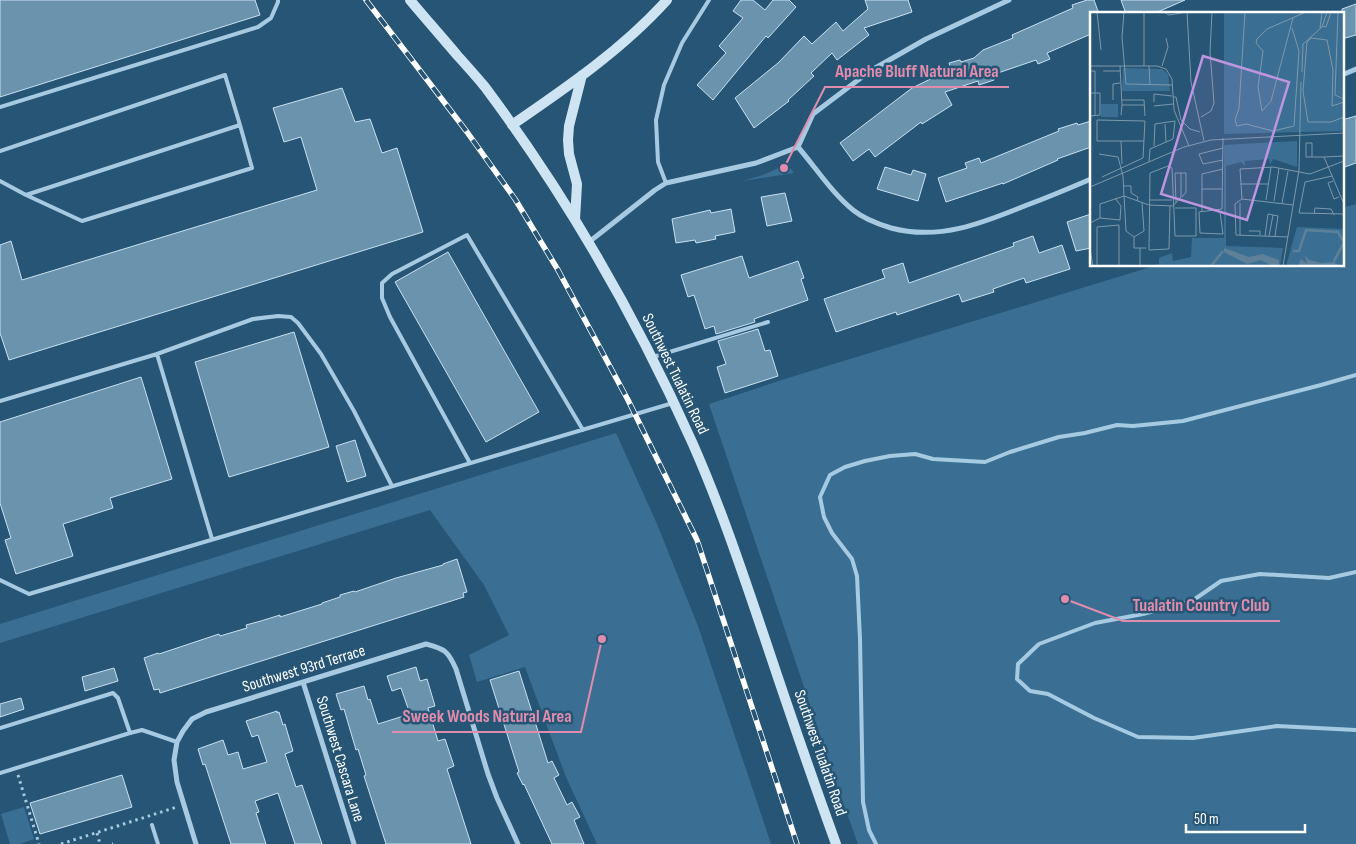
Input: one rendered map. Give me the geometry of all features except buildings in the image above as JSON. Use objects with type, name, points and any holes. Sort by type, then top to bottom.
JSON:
[{"type":"main road","name":"Southwest Tualatin Road","points":[[410,0],[483,85],[557,190],[625,305],[652,358],[692,442],[716,499],[836,844]]},
{"type":"main road","points":[[512,124],[582,75],[638,30],[667,0]]},
{"type":"main road","points":[[575,220],[577,184],[569,154],[568,140],[569,126],[582,75]]},
{"type":"street","points":[[589,242],[666,183],[756,163],[798,147],[813,114],[870,71],[926,39],[1009,0]]},
{"type":"street","points":[[1344,74],[1356,69]]},
{"type":"street","points":[[798,147],[854,210],[877,224],[903,231],[926,233],[959,229],[987,222],[1090,179]]},
{"type":"street","name":"Southwest 93rd Terrace","points":[[177,742],[192,719],[206,712],[426,644],[439,647],[450,655],[456,669],[488,774],[518,844]]},
{"type":"street","name":"Southwest Cascara Lane","points":[[303,682],[354,844]]},
{"type":"street","points":[[177,742],[174,760],[177,782],[196,844]]},
{"type":"lane","points":[[0,107],[258,28],[271,18],[278,0]]},
{"type":"lane","points":[[666,183],[658,162],[656,120],[664,84],[682,43],[709,0]]},
{"type":"lane","points":[[0,151],[225,75],[252,168],[82,221],[0,181]]},
{"type":"lane","points":[[26,195],[240,125]]},
{"type":"lane","points":[[470,463],[390,317],[382,298],[382,283],[392,274],[467,235],[583,430]]},
{"type":"lane","points":[[0,401],[157,354],[253,319],[278,316],[291,317],[298,323],[321,354],[354,412],[392,486]]},
{"type":"lane","points":[[652,358],[768,322]]},
{"type":"lane","points":[[157,354],[212,539]]},
{"type":"lane","points":[[876,844],[868,830],[863,802],[857,576],[852,559],[832,533],[824,517],[820,497],[830,475],[844,467],[890,456],[915,454],[933,459],[984,462],[1059,437],[1085,433],[1117,424],[1133,426],[1183,421],[1356,375]]},
{"type":"lane","points":[[0,580],[29,594],[673,403]]},
{"type":"lane","points":[[1356,572],[1329,578],[1260,574],[1221,581],[1192,601],[1143,614],[1095,623],[1038,644],[1018,664],[1017,679],[1030,691],[1048,694],[1094,718],[1138,737],[1193,738],[1277,726],[1356,730]]},
{"type":"lane","points":[[0,728],[113,693],[118,698],[130,733]]},
{"type":"lane","points":[[0,773],[142,730],[177,742]]},
{"type":"lane","points":[[152,824],[158,844]]},
{"type":"path","points":[[15,768],[39,844]]},
{"type":"path","points":[[61,844],[184,805]]},
{"type":"path","points":[[97,833],[100,844]]},
{"type":"shaded area","points":[[787,164],[794,173],[742,181],[763,175]]},
{"type":"shaded area","points":[[1356,204],[1356,844],[858,844],[709,404],[1154,266],[1344,266],[1344,207]]},
{"type":"shaded area","points":[[616,433],[657,524],[698,626],[771,844],[597,844],[566,777],[525,667],[477,682],[469,655],[509,635],[484,585],[430,510],[0,643],[0,624]]},
{"type":"shaded area","points":[[24,807],[34,839],[20,844],[10,844],[1,814]]},
{"type":"railway","points":[[366,0],[467,132],[515,199],[558,270],[628,400],[697,540],[797,844]]},
{"type":"place","name":"Apache Bluff Natural Area","points":[[784,168]]},
{"type":"place","name":"Tualatin Country Club","points":[[1065,599]]},
{"type":"place","name":"Sweek Woods Natural Area","points":[[602,639]]}]
